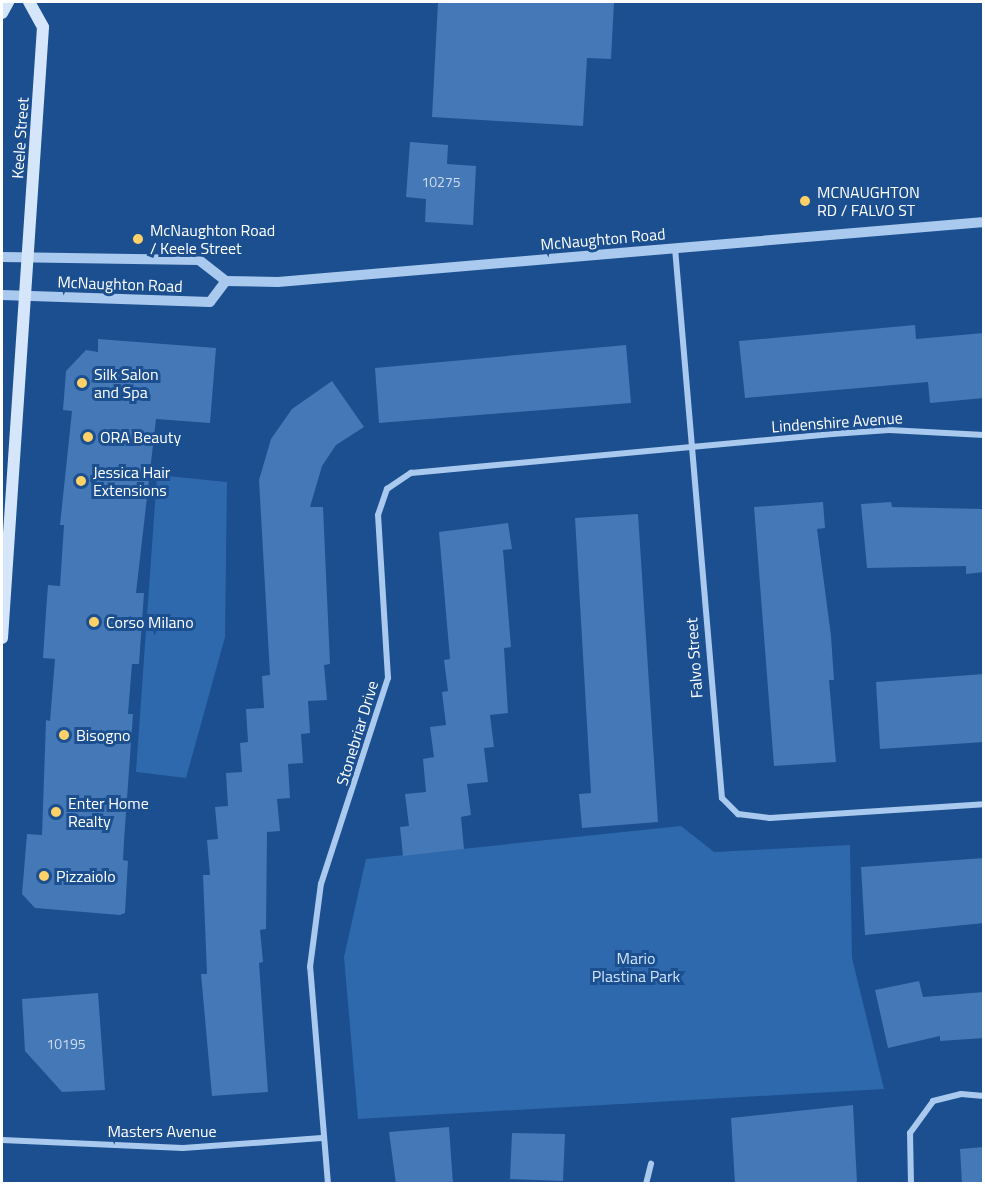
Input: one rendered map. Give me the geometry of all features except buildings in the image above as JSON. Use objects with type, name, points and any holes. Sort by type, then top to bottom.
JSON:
[{"type":"main road","points":[[2,13],[8,2]]},
{"type":"main road","name":"Keele Street","points":[[2,638],[27,296],[43,27],[29,2]]},
{"type":"street","name":"McNaughton Road","points":[[2,257],[199,260],[226,281],[318,280],[675,247],[984,222]]},
{"type":"street","name":"Falvo Street","points":[[675,247],[722,798],[738,814],[770,818],[984,804]]},
{"type":"street","name":"McNaughton Road","points":[[2,295],[210,302],[226,281]]},
{"type":"street","name":"Lindenshire Avenue","points":[[692,448],[889,430],[984,435]]},
{"type":"street","name":"Stonebriar Drive","points":[[328,1184],[322,1138],[310,967],[321,884],[388,678],[378,515],[387,489],[411,473],[692,448]]},
{"type":"street","points":[[911,1184],[910,1133],[933,1101],[961,1094],[984,1095]]},
{"type":"street","name":"Masters Avenue","points":[[2,1140],[183,1148],[322,1138]]},
{"type":"street","points":[[646,1184],[651,1164]]},
{"type":"green space","points":[[157,475],[227,482],[225,637],[186,778],[136,772]]},
{"type":"green space","name":"Mario Plastina Park","points":[[681,826],[714,852],[850,845],[852,958],[884,1089],[358,1119],[344,957],[366,859]]},
{"type":"place","name":"MCNAUGHTON RD / FALVO ST","points":[[805,201]]},
{"type":"place","name":"McNaughton Road / Keele Street","points":[[138,239]]},
{"type":"place","name":"Silk Salon and Spa","points":[[82,383]]},
{"type":"place","name":"ORA Beauty","points":[[88,437]]},
{"type":"place","name":"Jessica Hair Extensions","points":[[81,481]]},
{"type":"place","name":"Corso Milano","points":[[94,622]]},
{"type":"place","name":"Bisogno","points":[[64,735]]},
{"type":"place","name":"Enter Home Realty","points":[[56,812]]},
{"type":"place","name":"Pizzaiolo","points":[[44,876]]}]
